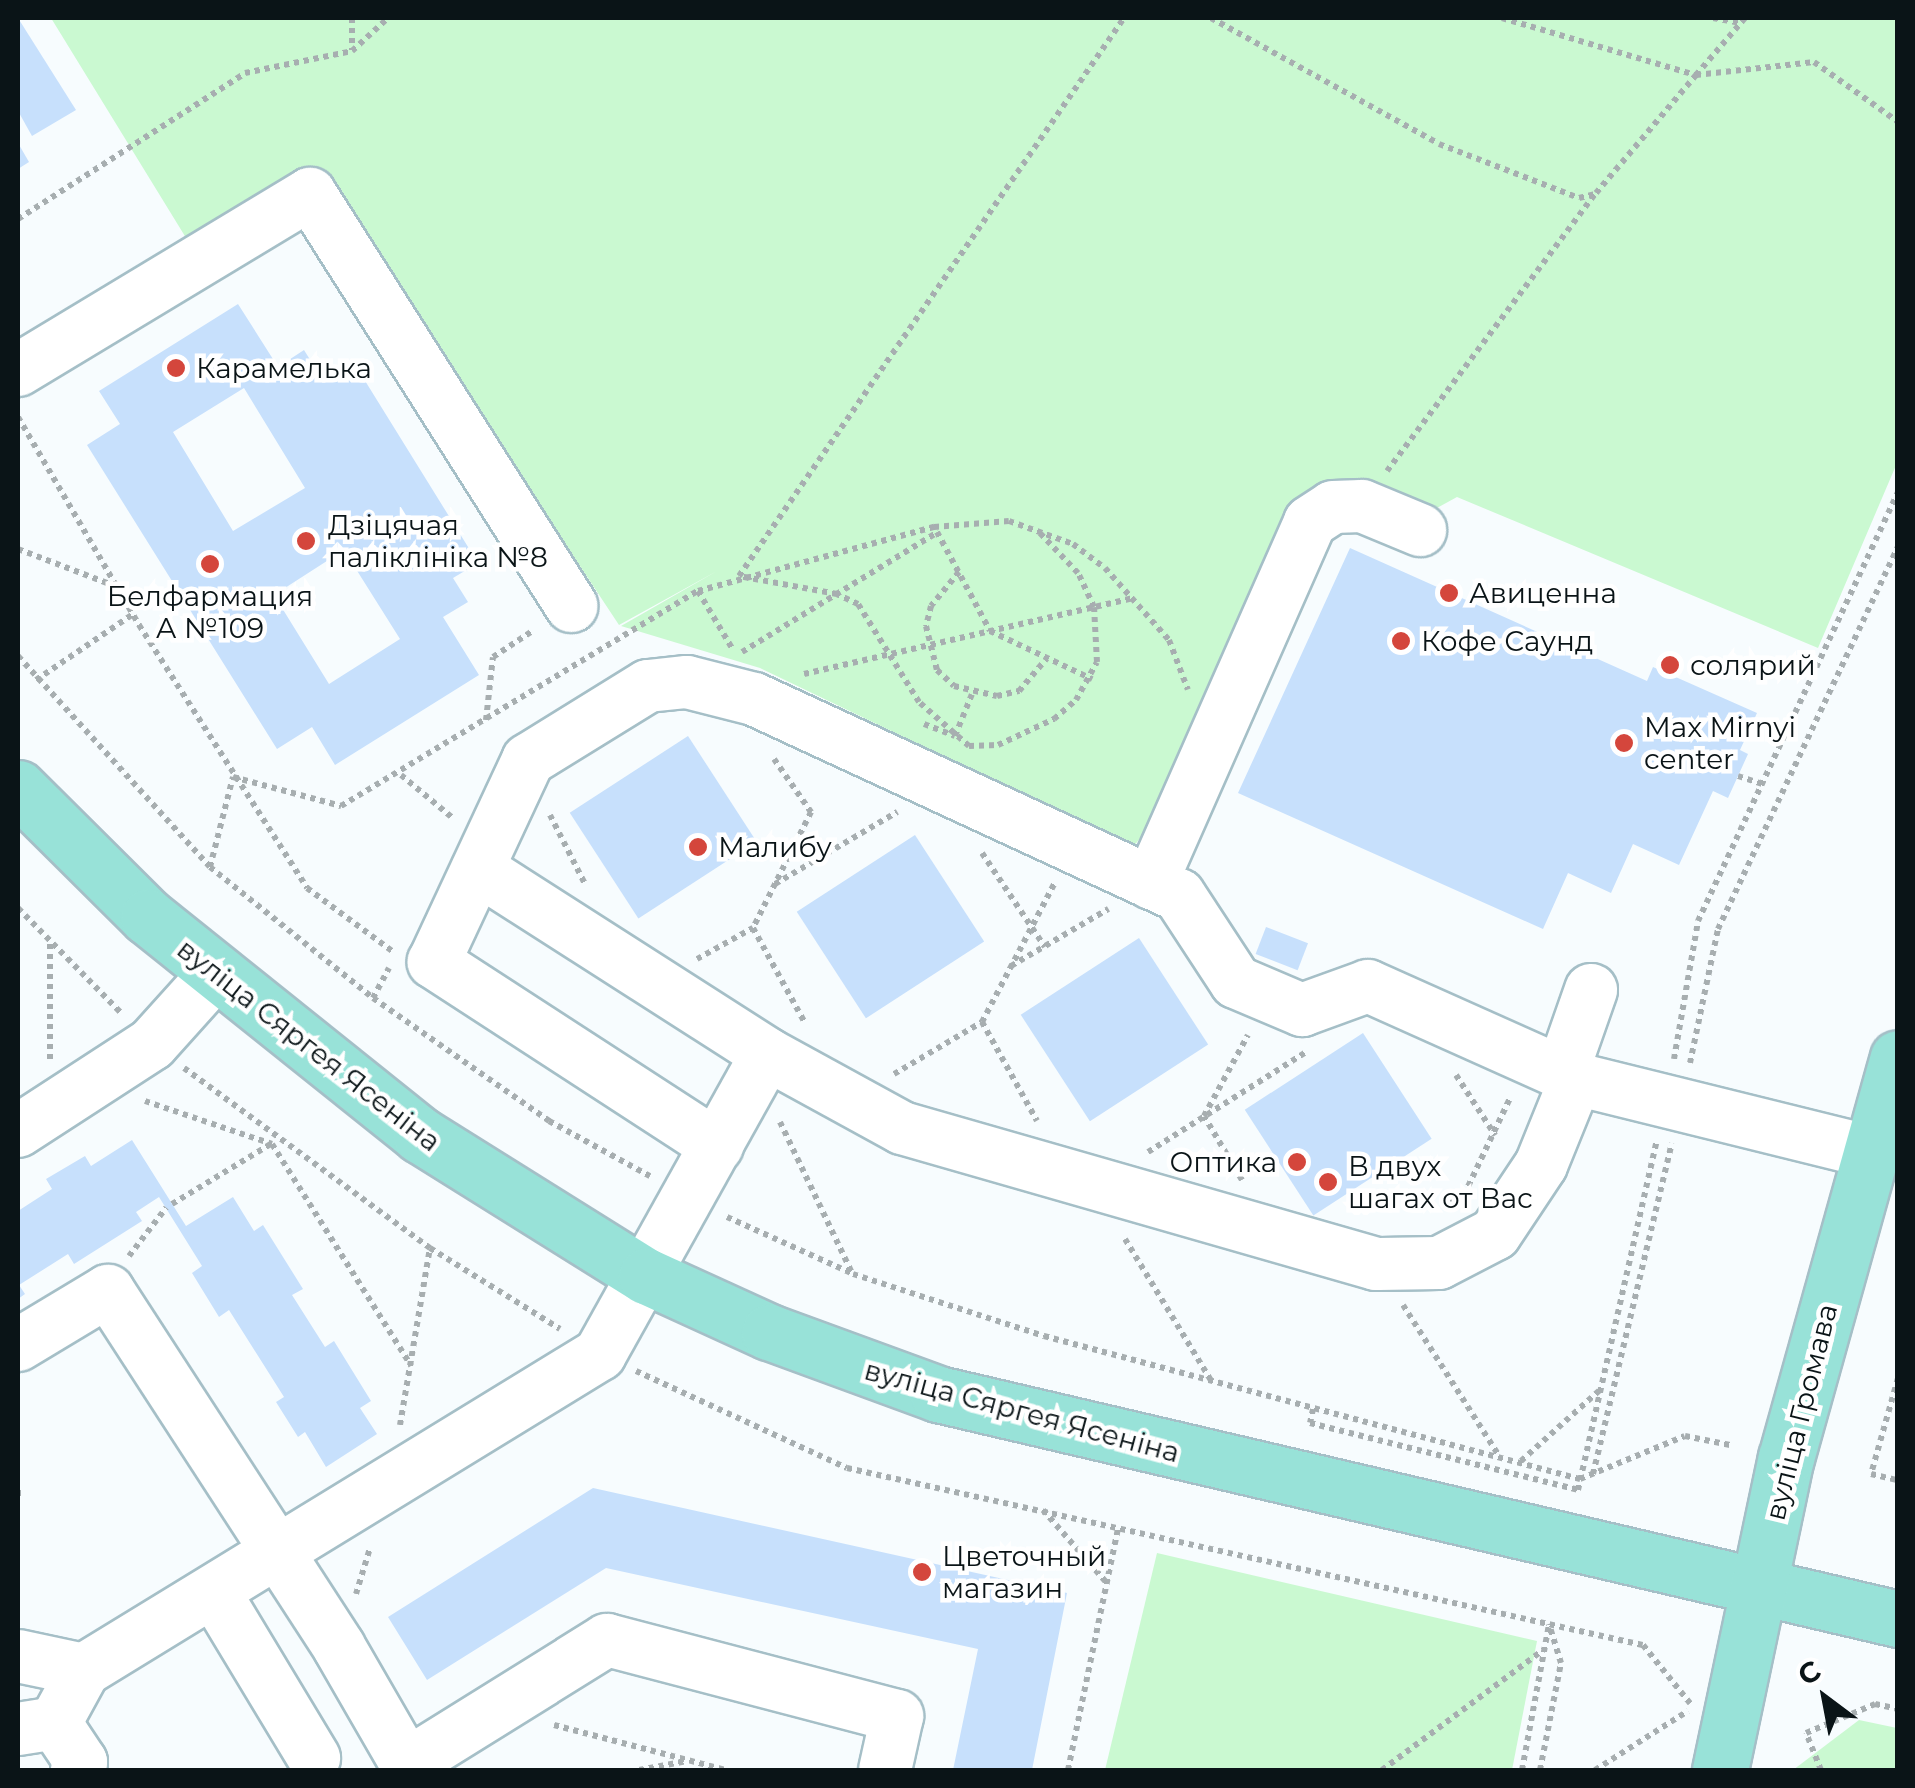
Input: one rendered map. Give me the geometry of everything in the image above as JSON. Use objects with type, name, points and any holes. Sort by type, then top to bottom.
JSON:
[{"type":"main road","name":"вуліца Сяргея Ясеніна","points":[[18,788],[215,974],[420,1134],[646,1276],[769,1332],[938,1394],[1898,1619]]},
{"type":"main road","name":"вуліца Громава","points":[[1720,1770],[1786,1458],[1898,1058]]},
{"type":"lane","points":[[18,370],[310,194],[570,606]]},
{"type":"lane","points":[[1131,894],[1310,522],[1334,508],[1362,506],[1420,530]]},
{"type":"lane","points":[[718,1146],[434,962],[528,760],[648,686],[687,682],[754,700],[1074,847],[1131,894],[1180,895],[1236,982],[1302,1010],[1368,986],[1555,1070],[1870,1152]]},
{"type":"lane","points":[[478,869],[790,1047],[902,1128],[1114,1174],[1376,1264],[1439,1264],[1495,1234],[1541,1165],[1555,1070],[1591,990]]},
{"type":"lane","points":[[53,1108],[152,1044],[215,974]]},
{"type":"lane","points":[[76,1770],[81,1762],[36,1726],[84,1670],[600,1354],[718,1146],[790,1047]]},
{"type":"lane","points":[[18,1346],[108,1291],[278,1551],[411,1766],[493,1708],[607,1640],[897,1716],[884,1770]]},
{"type":"lane","points":[[214,1592],[314,1758]]},
{"type":"lane","points":[[18,1656],[84,1670]]},
{"type":"path","points":[[352,18],[352,51]]},
{"type":"path","points":[[18,220],[245,73],[352,51],[388,18]]},
{"type":"path","points":[[740,576],[1124,18]]},
{"type":"path","points":[[1211,18],[1317,82],[1486,165],[1579,198],[1596,194]]},
{"type":"path","points":[[1502,18],[1696,75],[1814,62],[1898,122]]},
{"type":"path","points":[[1714,18],[1742,20]]},
{"type":"path","points":[[1362,506],[1596,194],[1742,20]]},
{"type":"path","points":[[18,417],[132,614],[307,888],[397,954],[373,998]]},
{"type":"path","points":[[1593,1474],[1674,1101],[1698,921],[1898,492]]},
{"type":"path","points":[[968,746],[1027,735],[1076,700],[1092,680],[1098,636],[1094,607],[1078,574],[1035,528]]},
{"type":"path","points":[[736,655],[936,530],[990,631],[1092,680]]},
{"type":"path","points":[[1313,1409],[1310,1424],[1578,1490],[1718,929],[1898,548]]},
{"type":"path","points":[[18,549],[116,586]]},
{"type":"path","points":[[959,572],[931,606],[928,646],[938,670],[972,694],[1019,691],[1047,658]]},
{"type":"path","points":[[698,591],[736,655],[750,660]]},
{"type":"path","points":[[811,683],[793,677],[1134,598]]},
{"type":"path","points":[[486,721],[494,657],[570,606]]},
{"type":"path","points":[[36,680],[132,614]]},
{"type":"path","points":[[919,723],[955,736],[972,694]]},
{"type":"path","points":[[679,970],[753,928],[811,812],[772,756]]},
{"type":"path","points":[[1738,776],[1763,784]]},
{"type":"path","points":[[774,885],[912,803]]},
{"type":"path","points":[[546,807],[591,895]]},
{"type":"path","points":[[972,837],[1045,947]]},
{"type":"path","points":[[1039,1124],[982,1022],[1074,847]]},
{"type":"path","points":[[1010,967],[1131,894]]},
{"type":"path","points":[[753,928],[790,1047]]},
{"type":"path","points":[[50,940],[53,1108],[275,1141]]},
{"type":"path","points":[[1204,1116],[1249,1036],[1240,1022]]},
{"type":"path","points":[[1212,1383],[1114,1174],[1322,1042]]},
{"type":"path","points":[[1435,1212],[1464,1196],[1555,1070]]},
{"type":"path","points":[[894,1074],[910,1080]]},
{"type":"path","points":[[1204,1116],[1252,1198]]},
{"type":"path","points":[[778,1119],[852,1274]]},
{"type":"path","points":[[108,1291],[169,1206],[275,1141]]},
{"type":"path","points":[[275,1141],[411,1366]]},
{"type":"path","points":[[1376,1264],[1499,1456]]},
{"type":"path","points":[[1898,1378],[1872,1474],[1898,1480]]},
{"type":"path","points":[[1521,1461],[1602,1388]]},
{"type":"path","points":[[1580,1479],[1685,1436],[1730,1445]]},
{"type":"path","points":[[1508,1472],[1511,1459]]},
{"type":"path","points":[[1042,1510],[1106,1584]]},
{"type":"path","points":[[1068,1770],[1118,1529]]},
{"type":"path","points":[[1522,1770],[1549,1623],[1561,1663],[1540,1770]]},
{"type":"path","points":[[1382,1770],[1543,1650]]},
{"type":"path","points":[[1821,1770],[1806,1733],[1875,1704],[1898,1709]]},
{"type":"path","points":[[493,1708],[726,1770]]},
{"type":"path","points":[[1595,1770],[1693,1708]]},
{"type":"path","points":[[639,1770],[688,1760]]},
{"type":"green space","points":[[51,18],[1897,18],[1897,463],[1818,648],[1457,497],[1426,514],[1349,488],[1155,820],[1133,847],[760,668],[621,626],[717,571],[619,625],[319,172],[191,246]]},
{"type":"green space","points":[[1157,1553],[1537,1641],[1512,1770],[1105,1770]]},
{"type":"green space","points":[[1859,1720],[1897,1728],[1897,1770],[1793,1770]]},
{"type":"building","points":[[18,18],[76,110],[32,136],[18,111]]},
{"type":"building","points":[[18,143],[29,162],[18,169]]},
{"type":"building","name":"Дзіцячая паліклініка №8","points":[[238,304],[278,367],[304,350],[324,382],[354,363],[478,563],[453,578],[468,602],[443,617],[479,675],[335,765],[312,727],[277,749],[87,445],[120,424],[99,391]],"holes":[[[244,388],[305,488],[233,531],[173,432]],[[344,550],[400,639],[329,684],[274,595]]]},
{"type":"building","points":[[1350,548],[1647,681],[1653,667],[1757,713],[1740,750],[1748,754],[1728,798],[1713,791],[1679,865],[1633,844],[1611,893],[1568,873],[1543,929],[1238,793]]},
{"type":"building","points":[[688,736],[757,842],[638,918],[570,813]]},
{"type":"building","points":[[915,835],[984,942],[866,1018],[797,912]]},
{"type":"building","points":[[1266,927],[1308,943],[1298,970],[1256,954]]},
{"type":"building","points":[[1139,938],[1208,1045],[1090,1121],[1021,1015]]},
{"type":"building","points":[[1363,1033],[1432,1139],[1313,1215],[1245,1110]]},
{"type":"building","points":[[132,1140],[186,1226],[233,1197],[254,1231],[263,1225],[303,1289],[292,1295],[325,1347],[334,1341],[371,1401],[360,1408],[377,1434],[326,1467],[305,1432],[298,1437],[276,1402],[284,1397],[229,1310],[219,1317],[192,1273],[202,1266],[159,1197],[136,1212],[142,1221],[74,1264],[68,1254],[19,1285],[25,1294],[18,1299],[18,1211],[52,1189],[46,1179],[85,1156],[91,1166]]},
{"type":"building","points":[[593,1488],[1067,1593],[1032,1770],[953,1770],[978,1649],[606,1568],[427,1680],[388,1617]]},
{"type":"place","name":"Карамелька","points":[[176,368]]},
{"type":"place","name":"Дзіцячая паліклініка №8","points":[[306,541]]},
{"type":"place","name":"Белфармация А №109","points":[[210,564]]},
{"type":"place","name":"Авиценна","points":[[1449,593]]},
{"type":"place","name":"Кофе Саунд","points":[[1401,641]]},
{"type":"place","name":"солярий","points":[[1670,665]]},
{"type":"place","name":"Max Mirnyi center","points":[[1624,743]]},
{"type":"place","name":"Малибу","points":[[698,847]]},
{"type":"place","name":"Оптика","points":[[1297,1162]]},
{"type":"place","name":"В двух шагах от Вас","points":[[1328,1182]]},
{"type":"place","name":"Цветочный магазин","points":[[922,1572]]}]
